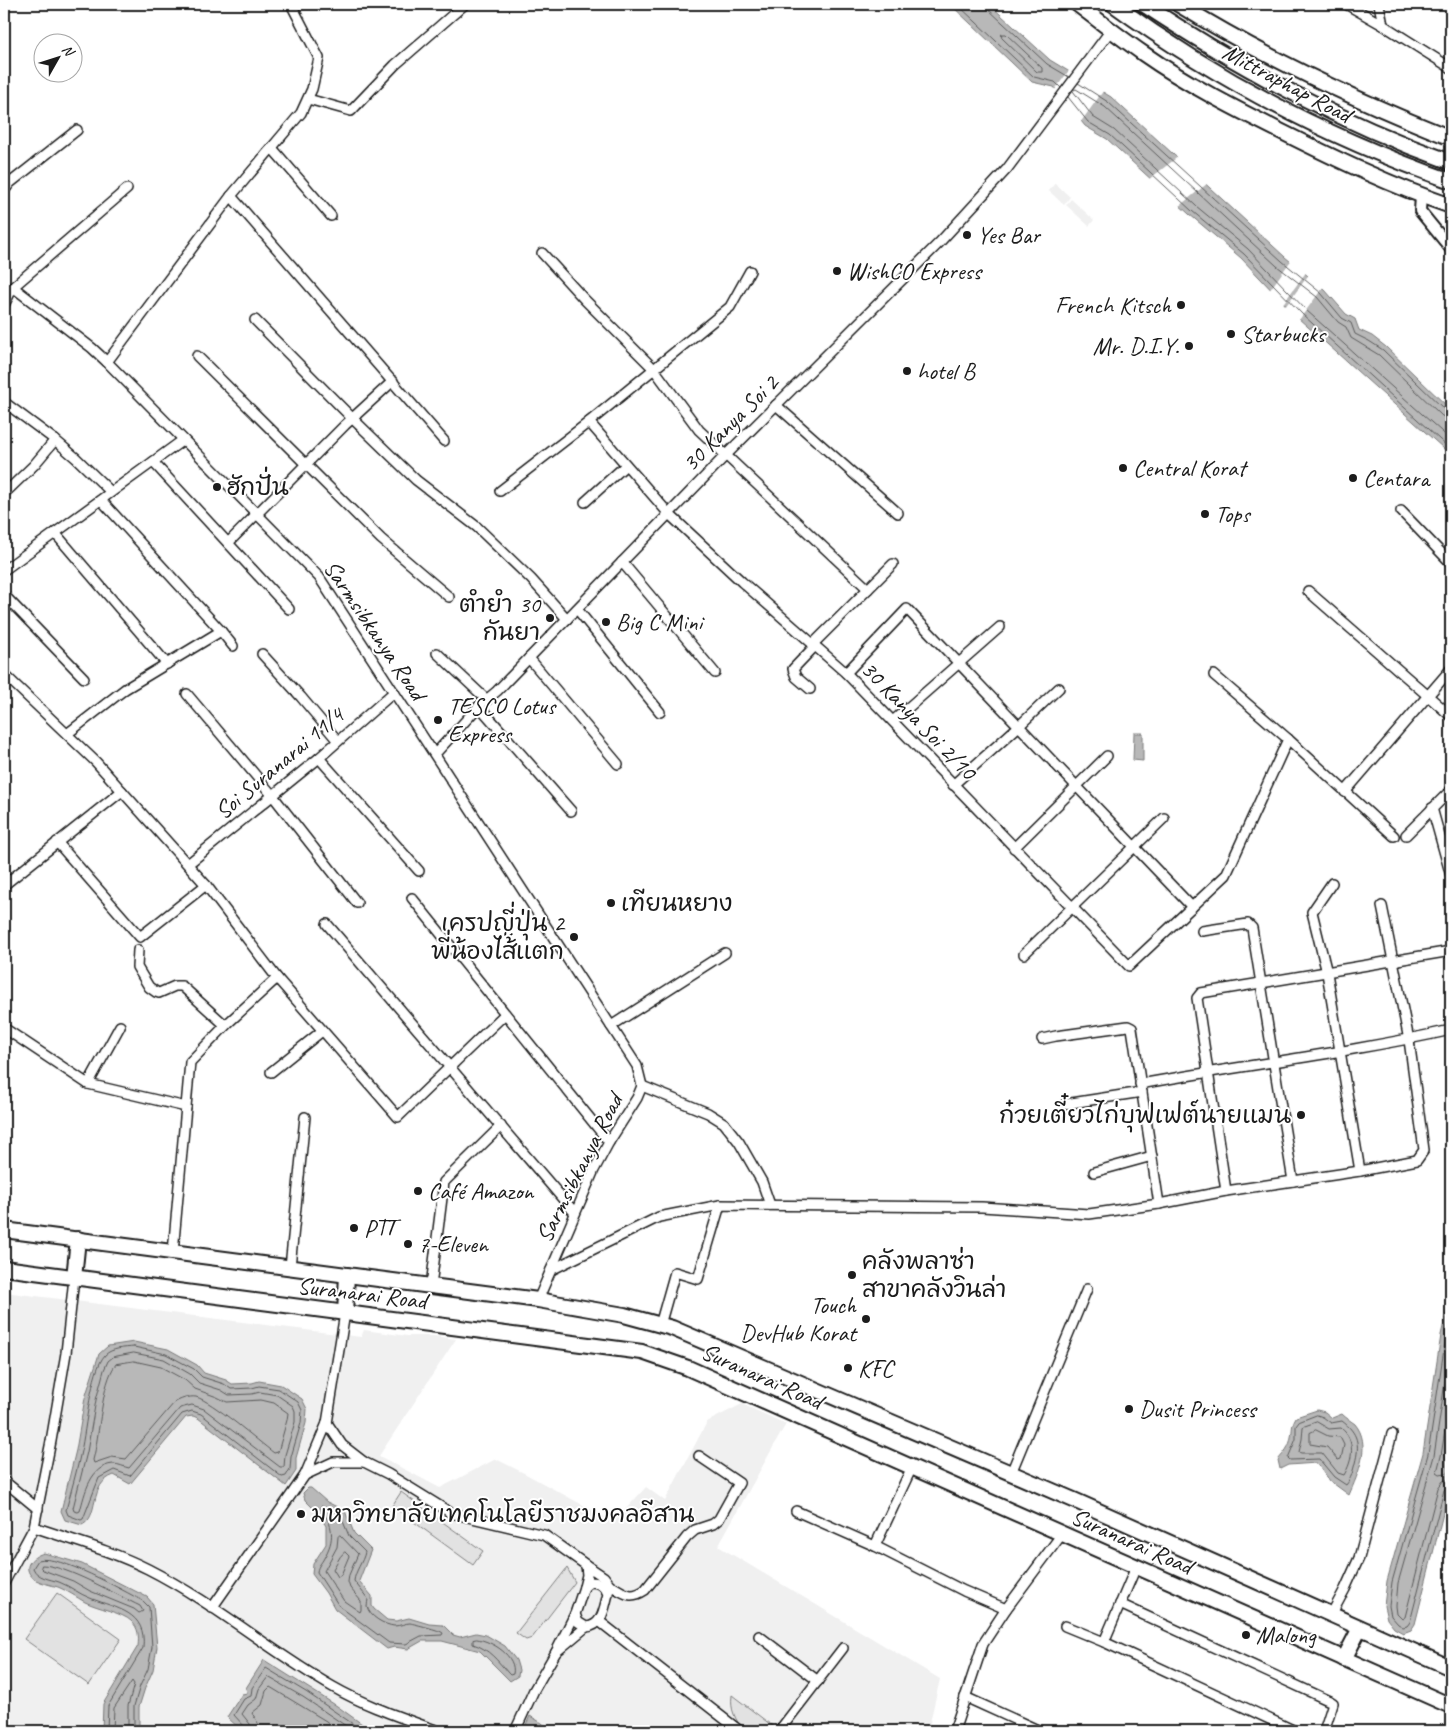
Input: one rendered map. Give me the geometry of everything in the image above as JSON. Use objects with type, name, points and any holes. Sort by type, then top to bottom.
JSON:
[{"type":"main road","points":[[1077,4],[1145,55],[1236,109],[1341,162],[1451,206]]},
{"type":"main road","name":"Mittraphap Road","points":[[1112,4],[1194,59],[1262,97],[1345,139],[1451,181]]},
{"type":"main road","name":"Mittraphap Road","points":[[1143,4],[1199,41],[1266,80],[1352,123],[1451,162]]},
{"type":"main road","points":[[1178,4],[1340,91],[1399,118],[1451,138]]},
{"type":"main road","name":"Suranarai Road","points":[[4,1230],[538,1300],[624,1315],[672,1328],[1012,1473],[1451,1668]]},
{"type":"main road","points":[[74,1278],[78,1239]]},
{"type":"main road","name":"Suranarai Road","points":[[4,1268],[642,1352],[688,1368],[1451,1706]]},
{"type":"main road","points":[[345,1313],[347,1275]]},
{"type":"main road","points":[[1344,1659],[1360,1628]]},
{"type":"street","points":[[107,362],[231,196],[301,113],[312,89],[319,58],[291,4]]},
{"type":"street","points":[[308,99],[351,111],[395,65],[465,4]]},
{"type":"street","points":[[1346,4],[1451,68]]},
{"type":"street","points":[[1379,4],[1383,25]]},
{"type":"street","name":"30 Kanya Soi 2","points":[[435,754],[479,706],[529,658],[725,456],[939,243],[1007,168],[1111,30]]},
{"type":"street","points":[[4,190],[10,183],[77,130]]},
{"type":"street","points":[[272,148],[331,216]]},
{"type":"street","points":[[4,305],[13,287],[127,189]]},
{"type":"street","points":[[231,196],[444,441]]},
{"type":"street","points":[[1422,196],[1420,211],[1451,249]]},
{"type":"street","points":[[542,253],[584,299],[654,369],[699,430],[868,589]]},
{"type":"street","points":[[500,491],[589,422],[730,307],[750,271]]},
{"type":"street","name":"Sarmsibkanya Road","points":[[13,287],[92,348],[107,362],[319,577],[637,1066],[642,1086],[637,1098],[609,1142],[575,1213],[538,1300]]},
{"type":"street","points":[[255,320],[416,480],[477,527],[532,579],[567,619]]},
{"type":"street","points":[[197,356],[382,539],[449,597]]},
{"type":"street","points":[[228,543],[352,418],[393,381]]},
{"type":"street","points":[[4,402],[55,440],[111,492]]},
{"type":"street","points":[[776,405],[898,513]]},
{"type":"street","name":"30 Kanya Soi 2/10","points":[[589,422],[669,514],[742,582],[846,673],[1129,966],[1192,907]]},
{"type":"street","points":[[8,490],[34,465],[55,440]]},
{"type":"street","points":[[4,570],[183,440]]},
{"type":"street","points":[[153,462],[289,609]]},
{"type":"street","points":[[584,502],[626,465]]},
{"type":"street","points":[[101,500],[233,646]]},
{"type":"street","points":[[1401,510],[1451,563]]},
{"type":"street","points":[[55,533],[166,664]]},
{"type":"street","points":[[622,562],[715,673]]},
{"type":"street","points":[[810,689],[796,677],[793,669],[893,564]]},
{"type":"street","points":[[1308,591],[1451,716]]},
{"type":"street","points":[[4,595],[84,678]]},
{"type":"street","points":[[577,609],[660,712]]},
{"type":"street","points":[[846,673],[907,609],[1192,907],[1226,875],[1288,739]]},
{"type":"street","points":[[893,721],[1000,627]]},
{"type":"street","points":[[67,734],[125,689],[221,631]]},
{"type":"street","points":[[438,653],[487,700]]},
{"type":"street","points":[[262,654],[338,741]]},
{"type":"street","points":[[529,658],[618,764]]},
{"type":"street","points":[[1345,792],[1430,696],[1451,669]]},
{"type":"street","points":[[4,674],[96,762],[188,864],[277,978],[398,1117],[505,1014]]},
{"type":"street","points":[[1214,675],[1288,739],[1394,836]]},
{"type":"street","points":[[953,785],[1059,688]]},
{"type":"street","name":"Soi Suranarai 11/4","points":[[188,864],[319,758],[394,692]]},
{"type":"street","points":[[187,694],[273,796],[357,903]]},
{"type":"street","points":[[479,706],[571,811]]},
{"type":"street","points":[[1014,848],[1107,756]]},
{"type":"street","points":[[319,758],[419,871]]},
{"type":"street","points":[[1406,835],[1451,790]]},
{"type":"street","points":[[4,885],[122,791]]},
{"type":"street","points":[[1432,808],[1451,876]]},
{"type":"street","points":[[1024,954],[1164,818]]},
{"type":"street","points":[[57,842],[140,937],[206,886]]},
{"type":"street","points":[[1332,883],[1312,912],[1327,973],[1360,1171]]},
{"type":"street","points":[[412,898],[609,1142]]},
{"type":"street","points":[[551,1270],[659,1216],[720,1205],[982,1207],[1089,1214],[1158,1204],[1226,1190],[1360,1171],[1417,1160],[1424,1150],[1409,1040],[1382,906]]},
{"type":"street","points":[[327,924],[575,1213]]},
{"type":"street","points":[[1202,931],[1251,925],[1293,1181]]},
{"type":"street","points":[[138,950],[136,967],[153,991],[159,993],[175,986],[182,986],[225,1025]]},
{"type":"street","points":[[1226,1190],[1198,995],[1451,951]]},
{"type":"street","points":[[611,1026],[725,953]]},
{"type":"street","points":[[173,1252],[190,1062],[225,1025],[277,978]]},
{"type":"street","points":[[88,1084],[120,1026]]},
{"type":"street","points":[[1042,1040],[1074,1033],[1131,1027],[1134,1036],[1158,1204]]},
{"type":"street","points":[[4,1028],[88,1084],[186,1107]]},
{"type":"street","points":[[1065,1104],[1208,1072],[1340,1052],[1409,1040],[1451,1030]]},
{"type":"street","points":[[271,1072],[322,1031]]},
{"type":"street","points":[[642,1086],[708,1113],[724,1122],[739,1142],[762,1182],[770,1205]]},
{"type":"street","points":[[290,1267],[305,1117]]},
{"type":"street","points":[[431,1286],[444,1182],[501,1126]]},
{"type":"street","points":[[1094,1172],[1152,1156]]},
{"type":"street","points":[[660,1325],[675,1272],[698,1279],[720,1205]]},
{"type":"street","points":[[4,1582],[34,1526],[66,1353],[74,1278]]},
{"type":"street","points":[[1012,1473],[1087,1289]]},
{"type":"street","points":[[212,1608],[305,1475],[327,1423],[345,1313]]},
{"type":"street","points":[[327,1423],[342,1445],[364,1462],[388,1474],[451,1513],[544,1535],[604,1577],[609,1589],[599,1621],[594,1627],[586,1628],[556,1652]]},
{"type":"street","points":[[1330,1615],[1345,1589],[1359,1558],[1392,1434]]},
{"type":"street","points":[[584,1587],[590,1582],[598,1582],[609,1589],[627,1595],[638,1595],[645,1590],[687,1537],[695,1530],[713,1524],[719,1519],[739,1483],[699,1456]]},
{"type":"street","points":[[305,1475],[332,1462],[364,1462]]},
{"type":"street","points":[[875,1546],[912,1467]]},
{"type":"street","points":[[4,1482],[38,1508]]},
{"type":"street","points":[[796,1512],[875,1546],[1006,1609]]},
{"type":"street","points":[[34,1526],[116,1555],[148,1569],[212,1608],[282,1656],[334,1688],[367,1704],[438,1731]]},
{"type":"street","points":[[954,1731],[983,1644],[1006,1609],[1062,1534]]},
{"type":"street","points":[[516,1730],[534,1690],[575,1614],[587,1575],[586,1565]]},
{"type":"street","points":[[1104,1642],[1136,1567]]},
{"type":"street","points":[[1120,1604],[1330,1700],[1333,1703],[1324,1731]]},
{"type":"street","points":[[575,1614],[578,1622],[586,1628]]},
{"type":"street","points":[[599,1621],[740,1731]]},
{"type":"street","points":[[1064,1626],[1104,1642],[1295,1731]]},
{"type":"street","points":[[759,1636],[818,1681]]},
{"type":"street","points":[[779,1731],[843,1648]]},
{"type":"street","points":[[965,1697],[1030,1729],[1040,1731]]},
{"type":"shaded area","points":[[1055,183],[1070,197],[1064,205],[1049,191]]},
{"type":"shaded area","points":[[1071,199],[1094,220],[1089,226],[1066,205]]},
{"type":"shaded area","name":"มหาวิทยาลัยเทคโนโลยีราชมงคลอีสาน","points":[[4,1292],[361,1337],[364,1330],[407,1336],[434,1336],[456,1339],[379,1456],[440,1488],[496,1459],[614,1522],[646,1487],[665,1501],[707,1422],[742,1404],[786,1424],[718,1546],[940,1679],[928,1731],[4,1731]]},
{"type":"shaded area","points":[[401,1492],[483,1551],[473,1565],[392,1506]]},
{"type":"shaded area","points":[[567,1568],[575,1582],[532,1638],[526,1640],[516,1633]]},
{"type":"shaded area","points":[[57,1593],[121,1639],[89,1685],[24,1639]]},
{"type":"shaded area","points":[[732,1695],[779,1731],[744,1731],[734,1714]]},
{"type":"water","points":[[950,4],[989,4],[1050,60],[1111,97],[1285,257],[1325,290],[1346,314],[1355,319],[1359,330],[1372,336],[1386,347],[1451,410],[1451,457],[1298,318],[1241,258],[1189,214],[1107,139],[1085,126],[1054,87],[1032,82]]},
{"type":"water","points":[[1134,733],[1143,733],[1143,761],[1133,760]]},
{"type":"water","points":[[1451,1293],[1451,1482],[1415,1624],[1411,1630],[1403,1633],[1394,1628],[1387,1619],[1384,1606],[1387,1581],[1423,1453],[1441,1335]]},
{"type":"water","points":[[134,1342],[168,1349],[197,1365],[204,1373],[226,1380],[232,1384],[259,1381],[281,1385],[302,1399],[307,1409],[306,1423],[296,1458],[296,1471],[286,1486],[198,1418],[193,1416],[186,1417],[130,1484],[114,1475],[106,1479],[97,1493],[91,1515],[87,1521],[82,1525],[65,1520],[61,1511],[76,1450],[85,1398],[99,1354],[108,1346]]},
{"type":"water","points":[[1317,1410],[1325,1412],[1332,1418],[1342,1414],[1355,1424],[1360,1432],[1363,1450],[1362,1459],[1349,1495],[1330,1481],[1317,1463],[1288,1465],[1280,1469],[1278,1460],[1289,1443],[1296,1417]]},
{"type":"water","points":[[308,1488],[311,1488],[327,1502],[345,1511],[354,1533],[371,1550],[359,1581],[372,1596],[372,1606],[374,1609],[387,1620],[396,1621],[409,1618],[429,1624],[443,1625],[453,1635],[460,1637],[476,1633],[486,1635],[505,1646],[516,1660],[519,1670],[518,1676],[510,1681],[480,1651],[442,1641],[422,1641],[408,1649],[394,1647],[387,1649],[335,1609],[312,1574],[313,1564],[326,1544],[326,1526],[318,1513],[305,1500],[303,1493]]},
{"type":"water","points":[[44,1553],[82,1564],[147,1597],[153,1604],[157,1647],[153,1670],[139,1707],[139,1731],[102,1731],[103,1704],[138,1646],[136,1627],[127,1618],[85,1602],[69,1592],[36,1580],[31,1576],[28,1568],[31,1560]]},
{"type":"water","points":[[264,1660],[362,1724],[356,1731],[242,1731],[227,1717],[242,1694],[247,1693],[246,1688]]},
{"type":"water","points":[[530,1716],[542,1723],[551,1731],[525,1731]]},
{"type":"pier","points":[[1070,69],[1104,90],[1080,123],[1054,91]]},
{"type":"pier","points":[[1179,156],[1208,183],[1178,207],[1148,180]]},
{"type":"pier","points":[[1292,259],[1307,271],[1282,305],[1269,291]]},
{"type":"pier","points":[[1310,273],[1324,286],[1299,320],[1285,307]]},
{"type":"place","name":"Yes Bar","points":[[967,235]]},
{"type":"place","name":"WishCO Express","points":[[837,271]]},
{"type":"place","name":"French Kitsch","points":[[1181,305]]},
{"type":"place","name":"Starbucks","points":[[1231,334]]},
{"type":"place","name":"Mr. D.I.Y.","points":[[1189,346]]},
{"type":"place","name":"hotel B","points":[[907,371]]},
{"type":"place","name":"Central Korat","points":[[1123,468]]},
{"type":"place","name":"Centara","points":[[1353,478]]},
{"type":"place","name":"ฮักปั่น","points":[[217,487]]},
{"type":"place","name":"Tops","points":[[1205,514]]},
{"type":"place","name":"ตำยำ 30 กันยา","points":[[550,618]]},
{"type":"place","name":"Big C Mini","points":[[606,622]]},
{"type":"place","name":"TESCO Lotus Express","points":[[438,720]]},
{"type":"place","name":"เทียนหยาง","points":[[611,903]]},
{"type":"place","name":"เครปญี่ปุ่น 2 พี่น้องไส้แตก","points":[[574,937]]},
{"type":"place","name":"ก๋วยเตี๋ยวไก่บุฟเฟต์นายแมน","points":[[1301,1115]]},
{"type":"place","name":"Café Amazon","points":[[418,1191]]},
{"type":"place","name":"PTT","points":[[354,1228]]},
{"type":"place","name":"7-Eleven","points":[[408,1244]]},
{"type":"place","name":"คลังพลาซ่า สาขาคลังวินล่า","points":[[852,1275]]},
{"type":"place","name":"Touch DevHub Korat","points":[[866,1319]]},
{"type":"place","name":"KFC","points":[[848,1368]]},
{"type":"place","name":"Dusit Princess","points":[[1129,1409]]},
{"type":"place","name":"มหาวิทยาลัยเทคโนโลยีราชมงคลอีสาน","points":[[301,1514]]},
{"type":"place","name":"Malong","points":[[1246,1635]]}]
